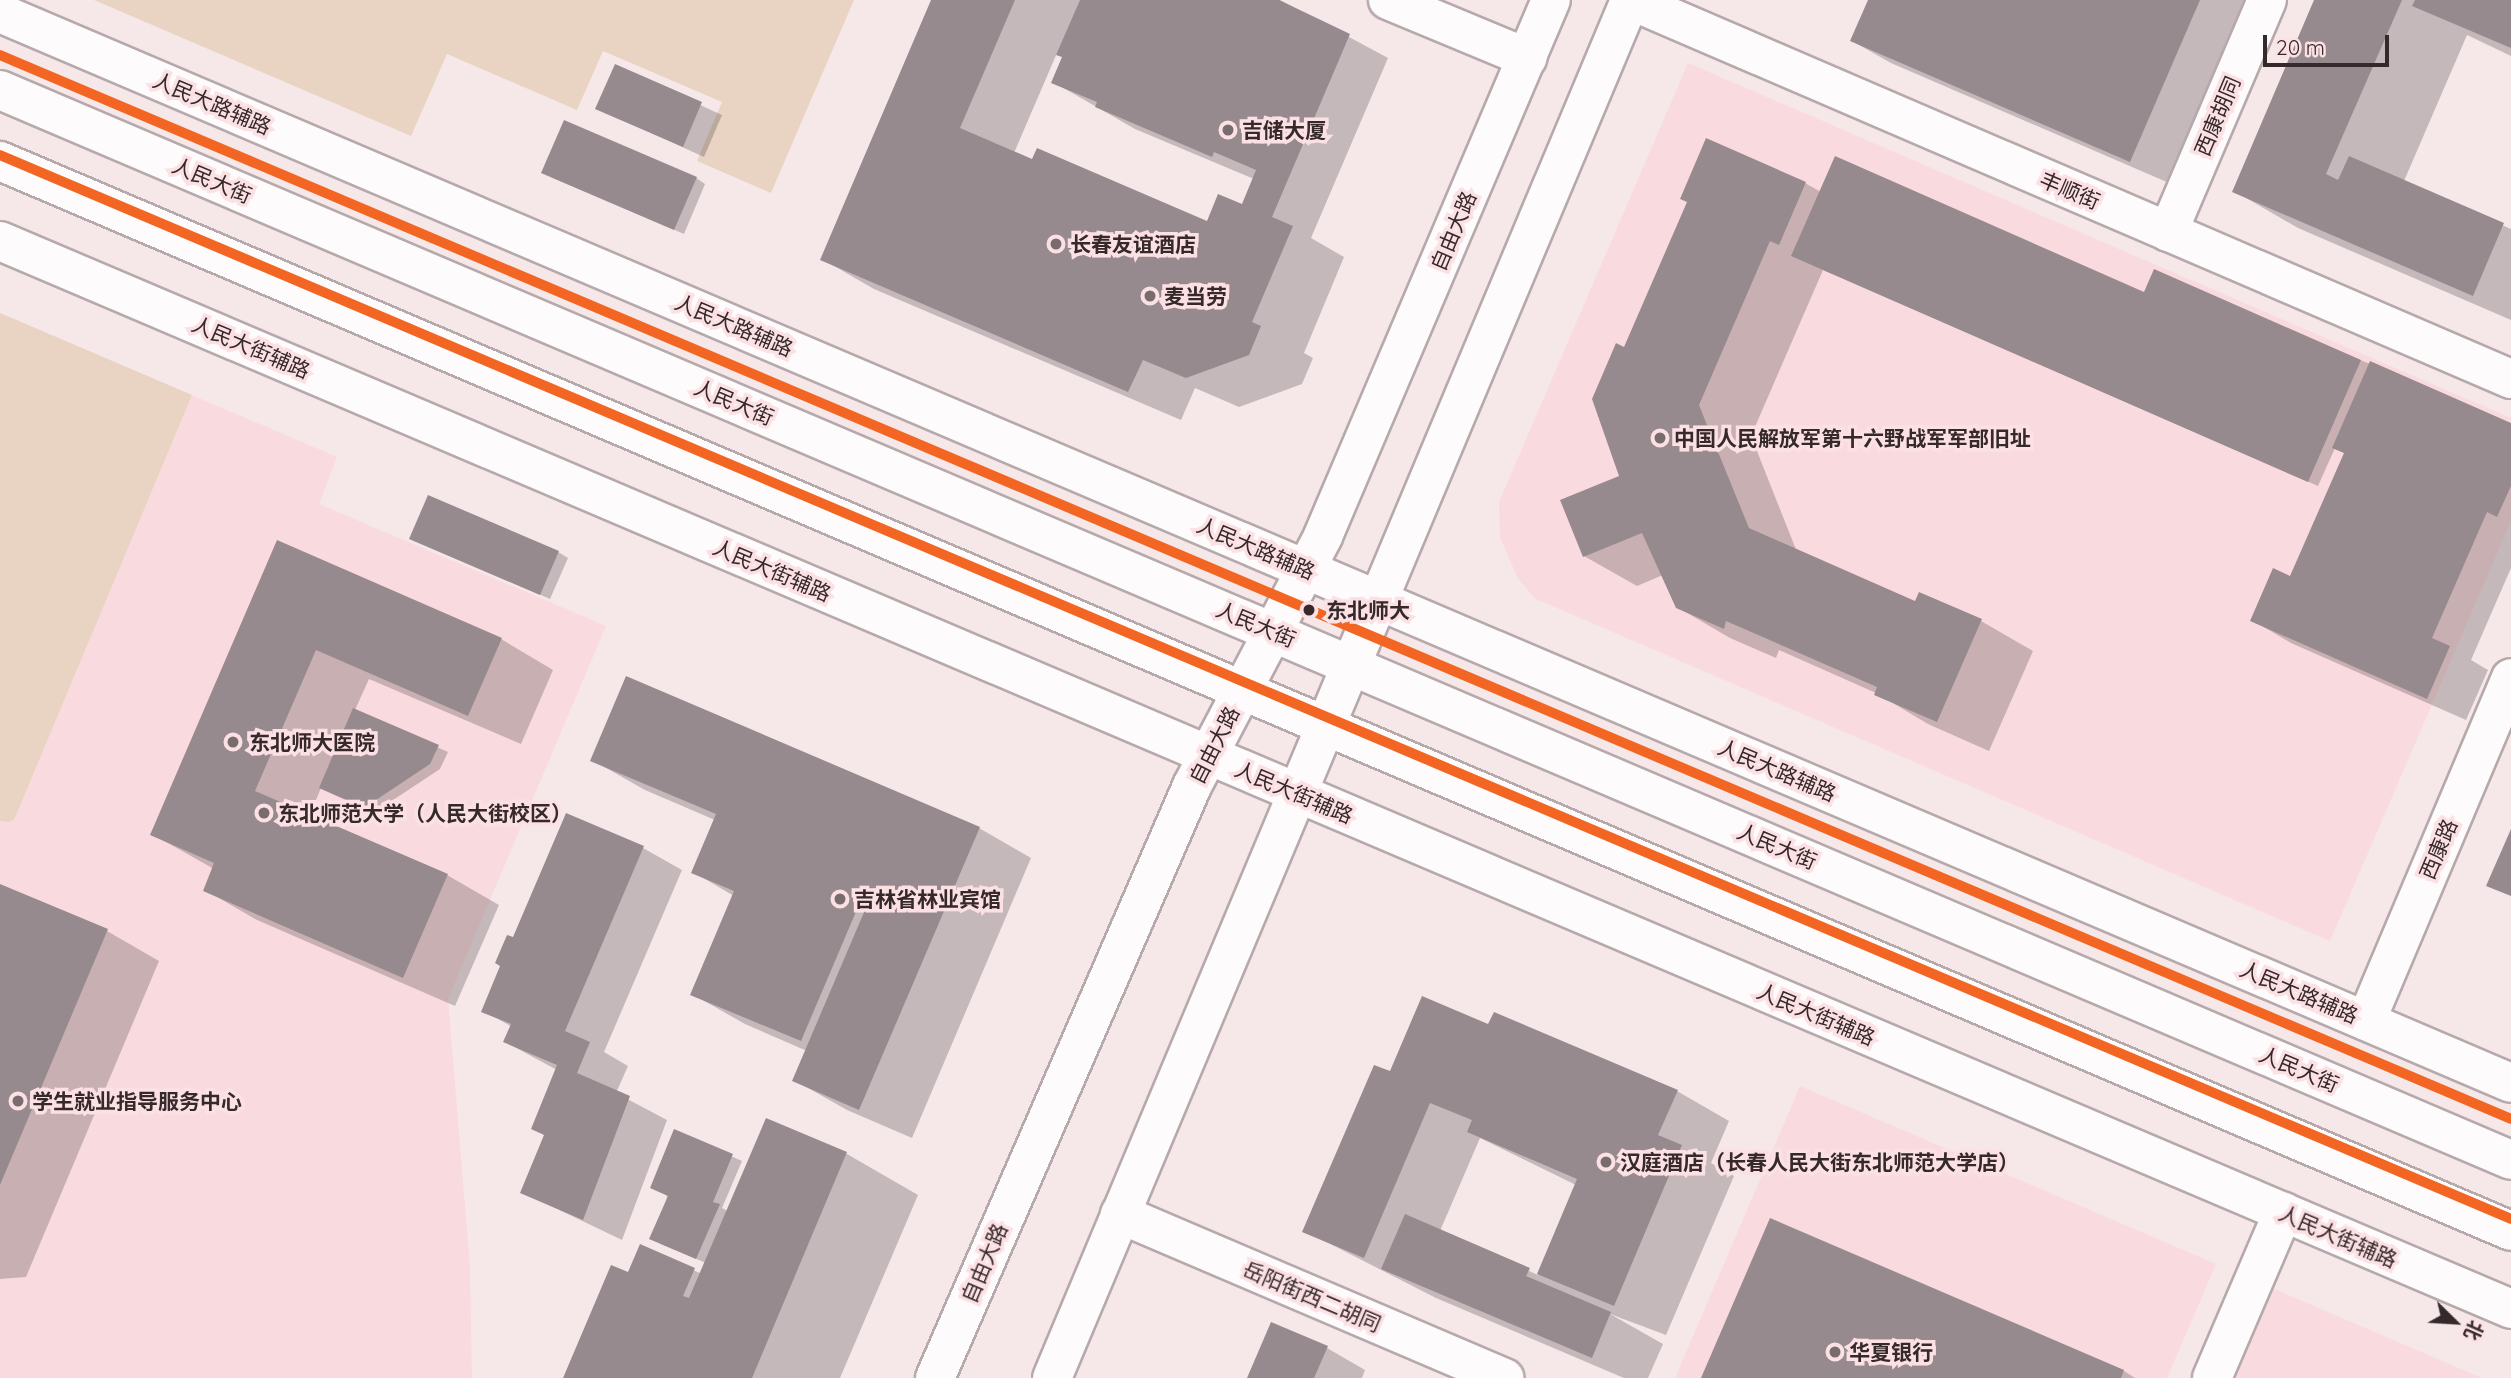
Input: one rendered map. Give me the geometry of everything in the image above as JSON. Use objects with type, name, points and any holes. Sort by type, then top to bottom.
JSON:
[{"type":"main road","points":[[1388,0],[1527,58]]},
{"type":"main road","name":"自由大路","points":[[935,1378],[1086,1023],[1208,755],[1306,569],[1551,0]]},
{"type":"main road","points":[[1052,1378],[1630,0]]},
{"type":"main road","name":"丰顺街","points":[[1630,0],[2511,379]]},
{"type":"main road","name":"西康胡同","points":[[2168,232],[2267,0]]},
{"type":"main road","name":"人民大路辅路","points":[[0,13],[2511,1083]]},
{"type":"main road","name":"人民大街","points":[[0,90],[2511,1160]]},
{"type":"main road","points":[[0,161],[2511,1231]]},
{"type":"main road","name":"人民大街辅路","points":[[0,241],[2511,1310]]},
{"type":"main road","name":"西康路","points":[[2366,1021],[2511,678]]},
{"type":"main road","points":[[2212,1378],[2283,1212]]},
{"type":"main road","name":"岳阳街西二胡同","points":[[1120,1214],[1504,1378]]},
{"type":"shaded area","points":[[94,0],[854,0],[771,193],[697,161],[722,102],[603,51],[577,110],[447,54],[411,136]]},
{"type":"shaded area","points":[[1688,63],[2511,418],[2511,521],[2330,941],[1536,599],[1518,579],[1500,537],[1499,502]]},
{"type":"shaded area","name":"东北师范大学（人民大街校区）","points":[[0,313],[337,457],[319,504],[606,626],[448,999],[470,1267],[472,1378],[0,1378]]},
{"type":"shaded area","points":[[0,313],[192,395],[14,820],[9,822],[0,821]]},
{"type":"shaded area","points":[[1800,1086],[2216,1264],[2167,1378],[1675,1378]]},
{"type":"shaded area","points":[[2272,1288],[2482,1378],[2234,1378]]},
{"type":"building","name":"长春友谊酒店","points":[[931,0],[1015,0],[960,128],[1032,159],[1037,148],[1207,221],[1218,194],[1242,204],[1256,170],[1214,152],[1212,157],[1095,107],[1097,102],[1051,83],[1062,57],[1056,55],[1080,0],[1279,0],[1350,34],[1272,217],[1293,226],[1252,322],[1261,326],[1249,355],[1186,378],[1143,360],[1128,392],[820,260]]},
{"type":"building","points":[[1868,0],[2200,0],[2130,162],[1850,41]]},
{"type":"building","points":[[2314,0],[2402,0],[2326,174],[2338,180],[2349,156],[2504,223],[2473,296],[2232,192]]},
{"type":"building","points":[[2415,0],[2511,0],[2511,48],[2412,6]]},
{"type":"building","points":[[615,64],[702,102],[683,147],[595,109]]},
{"type":"building","points":[[564,120],[697,177],[674,230],[541,173]]},
{"type":"building","name":"中国人民解放军第十六野战军军部旧址","points":[[1706,138],[1806,182],[1779,245],[1770,241],[1699,405],[1749,528],[1915,601],[1919,592],[1982,619],[1937,722],[1874,695],[1877,687],[1726,621],[1724,629],[1676,608],[1642,533],[1583,557],[1560,500],[1619,476],[1592,399],[1616,343],[1624,347],[1687,202],[1680,199]]},
{"type":"building","points":[[1835,156],[2144,292],[2154,269],[2361,360],[2308,482],[1791,256]]},
{"type":"building","points":[[2370,361],[2511,423],[2511,486],[2497,517],[2487,512],[2432,638],[2450,646],[2427,699],[2250,621],[2273,568],[2290,576],[2344,453],[2332,448]]},
{"type":"building","points":[[428,495],[559,551],[540,595],[409,539]]},
{"type":"building","name":"东北师大医院","points":[[277,540],[502,638],[468,716],[316,650],[255,791],[448,874],[403,978],[203,891],[214,863],[150,835]]},
{"type":"building","name":"吉林省林业宾馆","points":[[626,676],[980,827],[859,1110],[792,1081],[865,910],[858,907],[801,1041],[690,995],[734,891],[691,873],[716,814],[590,761]]},
{"type":"building","points":[[353,708],[439,745],[430,764],[364,808],[319,788]]},
{"type":"building","points":[[566,813],[644,846],[565,1031],[590,1042],[577,1073],[630,1096],[583,1220],[520,1193],[544,1135],[531,1129],[557,1065],[503,1042],[511,1024],[481,1012],[500,966],[495,963],[507,935],[513,937]]},
{"type":"building","points":[[2511,829],[2511,896],[2486,886]]},
{"type":"building","name":"学生就业指导服务中心","points":[[0,884],[108,929],[0,1185]]},
{"type":"building","name":"汉庭酒店（长春人民大街东北师范大学店）","points":[[1422,996],[1488,1024],[1494,1012],[1678,1090],[1658,1135],[1682,1145],[1614,1306],[1537,1274],[1577,1179],[1467,1132],[1472,1120],[1430,1103],[1364,1258],[1302,1232],[1374,1065],[1390,1071]]},
{"type":"building","points":[[766,1118],[847,1152],[752,1378],[563,1378],[611,1265],[628,1272],[640,1244],[695,1268],[683,1296],[689,1298]]},
{"type":"building","points":[[674,1129],[733,1154],[713,1202],[720,1204],[696,1259],[649,1239],[668,1196],[650,1188]]},
{"type":"building","points":[[1405,1214],[1530,1268],[1526,1276],[1611,1312],[1592,1358],[1381,1269]]},
{"type":"building","points":[[1770,1218],[2124,1370],[2121,1378],[1701,1378]]},
{"type":"building","points":[[1271,1322],[1328,1346],[1314,1378],[1247,1378]]},
{"type":"transit line","points":[[0,55],[2511,1119]]},
{"type":"transit line","points":[[0,155],[2511,1219]]},
{"type":"place","name":"吉储大厦","points":[[1228,130]]},
{"type":"place","name":"长春友谊酒店","points":[[1056,244]]},
{"type":"place","name":"麦当劳","points":[[1150,296]]},
{"type":"place","name":"中国人民解放军第十六野战军军部旧址","points":[[1660,438]]},
{"type":"place","name":"东北师大","points":[[1309,610]]},
{"type":"place","name":"东北师大医院","points":[[233,742]]},
{"type":"place","name":"东北师范大学（人民大街校区）","points":[[264,813]]},
{"type":"place","name":"吉林省林业宾馆","points":[[840,899]]},
{"type":"place","name":"学生就业指导服务中心","points":[[18,1101]]},
{"type":"place","name":"汉庭酒店（长春人民大街东北师范大学店）","points":[[1606,1162]]},
{"type":"place","name":"华夏银行","points":[[1835,1352]]}]
